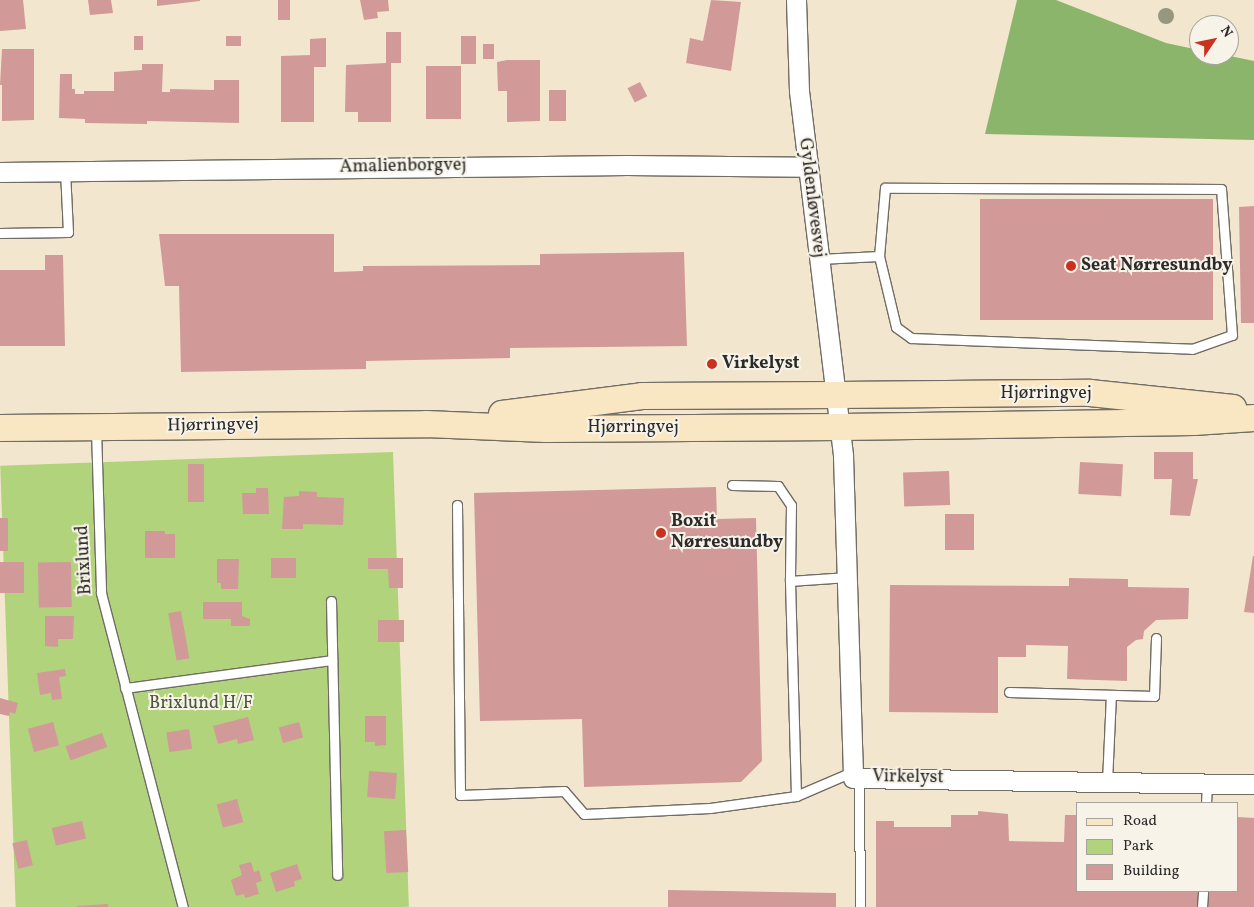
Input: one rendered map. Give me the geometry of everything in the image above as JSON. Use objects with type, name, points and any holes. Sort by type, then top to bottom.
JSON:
[{"type":"main road","name":"Hjørringvej","points":[[426,424],[642,396],[1090,394],[1196,403],[1254,411]]},
{"type":"main road","name":"Hjørringvej","points":[[0,428],[426,424],[546,429],[840,427],[1194,422],[1254,418]]},
{"type":"street","name":"Gyldenløvesvej","points":[[796,0],[798,91],[836,395]]},
{"type":"street","name":"Amalienborgvej","points":[[0,172],[627,165],[806,167]]},
{"type":"street","points":[[836,395],[840,427]]},
{"type":"street","name":"Virkelyst","points":[[840,427],[843,456],[856,775],[1254,784]]},
{"type":"lane","points":[[0,233],[68,232],[65,171]]},
{"type":"lane","points":[[885,188],[1221,189],[1232,335],[1192,349],[911,338],[896,327],[879,256],[885,188]]},
{"type":"lane","points":[[819,260],[879,256]]},
{"type":"lane","name":"Brixlund","points":[[96,427],[101,593],[183,907]]},
{"type":"lane","points":[[732,485],[778,486],[791,505],[790,581],[796,796]]},
{"type":"lane","points":[[457,506],[460,794],[564,791],[584,814],[710,808],[796,796],[856,775],[860,907]]},
{"type":"lane","points":[[790,581],[847,577]]},
{"type":"lane","points":[[331,601],[337,875]]},
{"type":"lane","points":[[1009,692],[1154,696],[1156,638]]},
{"type":"lane","points":[[125,688],[332,660]]},
{"type":"lane","points":[[1107,782],[1110,695]]},
{"type":"lane","points":[[1206,802],[1207,783]]},
{"type":"lane","points":[[1202,907],[1203,892]]},
{"type":"green space","points":[[1017,0],[1056,0],[1166,43],[1189,48],[1189,65],[1239,65],[1239,58],[1254,61],[1254,140],[985,134]]},
{"type":"green space","name":"Brixlund H/F","points":[[393,452],[409,907],[16,907],[0,466]]},
{"type":"building","points":[[0,0],[23,0],[26,29],[0,31]]},
{"type":"building","points":[[88,0],[111,0],[113,13],[90,15]]},
{"type":"building","points":[[157,0],[200,0],[200,1],[157,6]]},
{"type":"building","points":[[278,0],[290,0],[290,20],[278,20]]},
{"type":"building","points":[[360,0],[388,0],[389,11],[377,12],[378,18],[364,20]]},
{"type":"building","points":[[711,0],[741,2],[731,71],[686,63],[690,38],[703,41]]},
{"type":"building","points":[[386,32],[401,32],[401,63],[391,63],[391,122],[358,122],[358,112],[345,112],[346,65],[386,63]]},
{"type":"building","points":[[134,36],[143,36],[143,50],[134,50]]},
{"type":"building","points":[[226,36],[241,36],[241,46],[226,46]]},
{"type":"building","points":[[461,36],[476,36],[476,64],[461,64]]},
{"type":"building","points":[[326,38],[326,67],[314,67],[314,122],[281,122],[281,56],[310,55],[310,39]]},
{"type":"building","points":[[483,44],[494,44],[494,59],[483,59]]},
{"type":"building","points":[[2,49],[34,49],[34,120],[2,121],[2,85],[0,85]]},
{"type":"building","points":[[507,60],[540,60],[540,121],[507,122],[507,91],[498,91],[497,62]]},
{"type":"building","points":[[142,64],[163,64],[162,92],[170,92],[170,89],[214,90],[214,80],[239,80],[239,123],[147,121],[147,124],[85,123],[85,119],[59,118],[60,74],[72,74],[72,89],[75,89],[75,94],[84,94],[84,91],[114,91],[114,72],[142,70]]},
{"type":"building","points":[[426,66],[461,66],[461,119],[426,119]]},
{"type":"building","points":[[640,82],[647,96],[635,103],[628,88]]},
{"type":"building","points":[[549,90],[566,90],[566,121],[549,121]]},
{"type":"building","points":[[980,199],[1213,199],[1213,320],[980,320]]},
{"type":"building","points":[[1254,206],[1254,323],[1241,323],[1239,207]]},
{"type":"building","points":[[159,234],[334,234],[334,272],[363,271],[363,266],[540,265],[540,254],[684,252],[687,346],[510,348],[510,358],[366,361],[366,369],[181,372],[179,286],[165,286]]},
{"type":"building","points":[[45,255],[63,255],[65,346],[0,346],[0,270],[45,270]]},
{"type":"building","points":[[1154,452],[1193,452],[1193,479],[1198,479],[1190,516],[1170,515],[1172,479],[1154,479]]},
{"type":"building","points":[[1080,462],[1123,464],[1121,496],[1078,494]]},
{"type":"building","points":[[188,464],[204,464],[204,502],[188,502]]},
{"type":"building","points":[[949,471],[950,505],[904,507],[903,473]]},
{"type":"building","points":[[716,487],[717,519],[756,518],[762,761],[741,782],[584,787],[582,719],[480,721],[474,493]]},
{"type":"building","points":[[256,488],[268,488],[269,514],[243,514],[242,493],[256,493]]},
{"type":"building","points":[[299,491],[317,492],[317,497],[344,498],[343,525],[303,524],[303,529],[282,529],[284,497],[299,496]]},
{"type":"building","points":[[945,514],[974,514],[974,550],[945,550]]},
{"type":"building","points":[[0,518],[8,518],[8,551],[0,551]]},
{"type":"building","points":[[145,531],[165,531],[165,534],[175,534],[175,558],[145,558]]},
{"type":"building","points":[[1254,556],[1254,613],[1244,612]]},
{"type":"building","points":[[271,558],[296,558],[296,578],[271,578]]},
{"type":"building","points":[[368,558],[403,558],[403,588],[389,588],[388,569],[368,569]]},
{"type":"building","points":[[217,559],[239,559],[238,589],[221,589],[221,583],[217,583]]},
{"type":"building","points":[[0,562],[24,562],[24,593],[0,593]]},
{"type":"building","points":[[71,562],[72,607],[39,608],[38,563]]},
{"type":"building","points":[[1069,578],[1128,579],[1128,587],[1189,588],[1188,619],[1156,620],[1144,631],[1143,639],[1136,640],[1127,647],[1127,681],[1067,679],[1068,646],[1026,645],[1026,657],[998,657],[998,713],[889,712],[890,585],[1069,586]]},
{"type":"building","points":[[203,602],[242,602],[242,616],[250,619],[250,626],[231,626],[231,619],[203,619]]},
{"type":"building","points":[[181,611],[189,658],[177,661],[168,613]]},
{"type":"building","points":[[45,616],[74,616],[73,639],[58,639],[58,647],[45,646]]},
{"type":"building","points":[[378,620],[404,620],[404,642],[378,642]]},
{"type":"building","points":[[65,669],[66,676],[59,677],[62,699],[52,700],[51,693],[40,695],[37,673]]},
{"type":"building","points":[[0,698],[18,703],[15,714],[10,712],[9,716],[0,714]]},
{"type":"building","points":[[365,716],[386,716],[386,745],[375,746],[375,742],[365,742]]},
{"type":"building","points":[[248,717],[254,740],[238,744],[237,739],[218,744],[213,726]]},
{"type":"building","points":[[53,722],[59,745],[34,752],[28,729]]},
{"type":"building","points":[[299,722],[303,737],[283,743],[279,727]]},
{"type":"building","points":[[189,729],[192,749],[169,752],[166,733]]},
{"type":"building","points":[[102,733],[107,747],[70,760],[65,746]]},
{"type":"building","points":[[369,771],[397,773],[395,799],[367,797]]},
{"type":"building","points":[[237,799],[243,822],[223,828],[217,804]]},
{"type":"building","points":[[978,811],[1008,814],[1009,841],[1064,842],[1065,815],[1076,815],[1076,892],[1239,892],[1239,817],[1254,818],[1254,907],[876,907],[876,821],[894,821],[894,827],[951,827],[951,815],[978,815]]},
{"type":"building","points":[[82,821],[86,839],[56,846],[52,828]]},
{"type":"building","points":[[406,830],[408,872],[386,873],[384,831]]},
{"type":"building","points":[[27,840],[33,865],[18,869],[12,843]]},
{"type":"building","points":[[251,862],[254,872],[259,870],[262,881],[256,883],[259,894],[245,898],[244,894],[236,896],[231,880],[242,875],[239,865]]},
{"type":"building","points":[[297,864],[302,879],[294,881],[295,886],[276,892],[270,873]]},
{"type":"building","points":[[668,890],[836,893],[836,907],[668,907]]},
{"type":"building","points":[[108,904],[108,907],[77,907],[77,906]]},
{"type":"place","name":"Seat Nørresundby","points":[[1071,266]]},
{"type":"place","name":"Virkelyst","points":[[712,364]]},
{"type":"place","name":"Boxit Nørresundby","points":[[661,533]]}]
